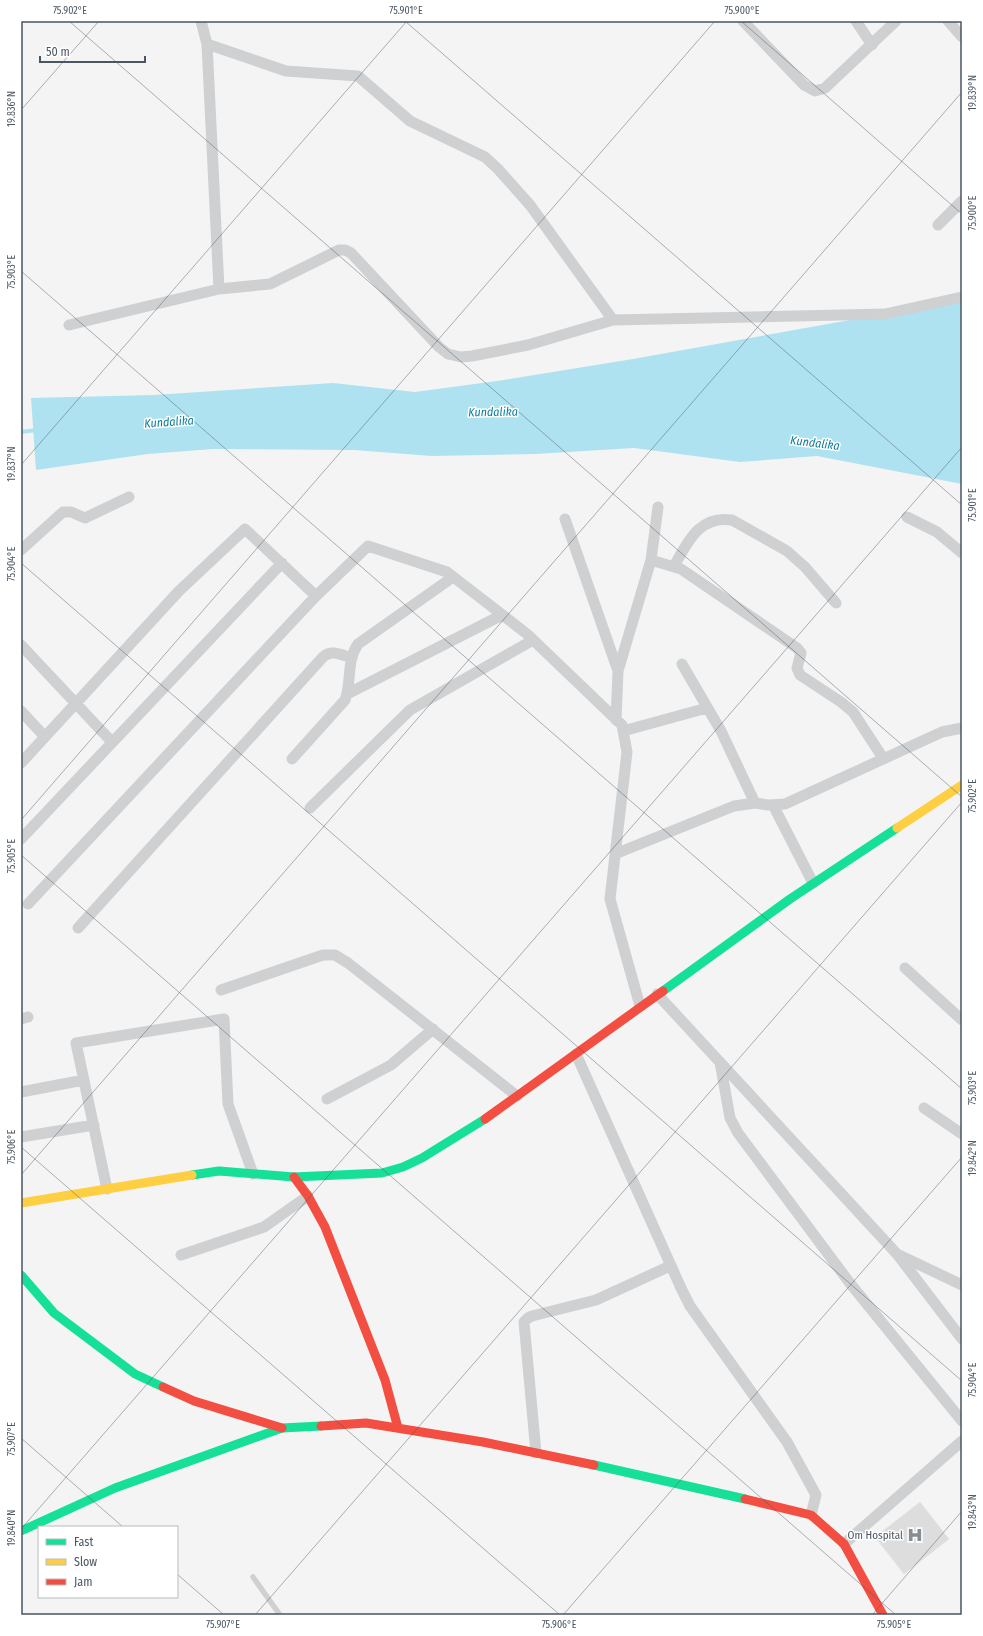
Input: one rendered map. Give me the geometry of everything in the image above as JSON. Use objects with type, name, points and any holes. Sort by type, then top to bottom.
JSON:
[{"type":"street","points":[[202,21],[207,44],[219,289]]},
{"type":"street","points":[[743,21],[804,86],[812,91],[819,91],[825,88],[896,21]]},
{"type":"street","points":[[856,21],[872,45]]},
{"type":"street","points":[[948,21],[962,37]]},
{"type":"street","points":[[207,44],[286,71],[358,76],[410,121],[484,157],[498,169],[530,205],[613,320]]},
{"type":"street","points":[[938,225],[962,201]]},
{"type":"street","points":[[69,325],[219,289],[270,284],[339,250],[346,250],[351,253],[439,347],[448,354],[461,356],[472,356],[528,345],[613,320],[885,314],[962,297]]},
{"type":"street","points":[[21,550],[62,512],[71,512],[85,518],[129,496]]},
{"type":"street","points":[[616,720],[618,671],[651,560],[658,507]]},
{"type":"street","points":[[907,518],[937,532],[962,553]]},
{"type":"street","points":[[565,519],[618,671]]},
{"type":"street","points":[[674,566],[691,537],[701,526],[712,521],[722,519],[732,520],[787,551],[805,567],[836,603]]},
{"type":"street","points":[[21,763],[179,591],[245,529],[316,596]]},
{"type":"street","points":[[28,904],[316,596],[368,546],[447,572],[453,576],[533,640],[622,725],[627,752],[610,899],[640,1006]]},
{"type":"street","points":[[651,560],[681,569],[797,648],[801,653],[797,668],[800,675],[841,702],[853,712],[882,758]]},
{"type":"street","points":[[21,839],[282,563]]},
{"type":"street","points":[[292,759],[342,705],[347,694],[354,650],[363,640],[453,576]]},
{"type":"street","points":[[347,694],[502,615]]},
{"type":"street","points":[[310,808],[410,710],[533,640]]},
{"type":"street","points":[[21,645],[112,742]]},
{"type":"street","points":[[78,928],[323,657],[330,652],[352,658]]},
{"type":"street","points":[[682,664],[721,731],[755,802]]},
{"type":"street","points":[[623,731],[707,708]]},
{"type":"street","points":[[21,711],[45,737]]},
{"type":"street","points":[[615,854],[734,806],[755,802],[773,805],[785,804],[882,758],[942,732],[962,728]]},
{"type":"street","points":[[21,1203],[219,1171],[294,1178],[382,1172],[403,1167],[428,1154],[517,1096],[640,1006],[813,883],[962,785]]},
{"type":"street","points":[[773,805],[813,883]]},
{"type":"street","points":[[221,990],[323,955],[335,955],[348,963],[517,1096]]},
{"type":"street","points":[[905,968],[962,1020]]},
{"type":"street","points":[[657,994],[898,1254],[962,1339]]},
{"type":"street","points":[[107,1189],[76,1043],[224,1019],[228,1104],[253,1174]]},
{"type":"street","points":[[327,1099],[391,1065],[433,1029]]},
{"type":"street","points":[[576,1054],[670,1266],[690,1306],[787,1442],[816,1495],[811,1515]]},
{"type":"street","points":[[720,1062],[730,1118],[738,1133],[849,1282],[962,1421]]},
{"type":"street","points":[[21,1092],[84,1080]]},
{"type":"street","points":[[924,1108],[962,1134]]},
{"type":"street","points":[[21,1137],[94,1125]]},
{"type":"street","points":[[294,1178],[308,1196],[325,1227],[385,1380],[398,1428]]},
{"type":"street","points":[[182,1255],[264,1227],[308,1196]]},
{"type":"street","points":[[898,1254],[962,1285]]},
{"type":"street","points":[[536,1453],[524,1322],[532,1316],[596,1300],[670,1266]]},
{"type":"street","points":[[21,1275],[54,1313],[134,1374],[194,1401],[282,1428]]},
{"type":"street","points":[[21,1531],[114,1488],[282,1428],[366,1423],[483,1442],[608,1468],[811,1515],[844,1544],[883,1615]]},
{"type":"street","points":[[844,1544],[962,1441]]},
{"type":"lane","points":[[253,1577],[280,1615]]},
{"type":"water","points":[[962,300],[962,484],[817,456],[740,462],[634,448],[535,454],[432,456],[354,450],[213,449],[148,454],[36,470],[31,398],[154,395],[333,383],[415,392],[497,381],[633,359]]},
{"type":"building","points":[[920,1502],[949,1539],[904,1574],[875,1537]]},
{"type":"waterway","name":"Kundalika","points":[[21,432],[37,430]]},
{"type":"traffic: fast","points":[[663,991],[790,899],[897,828]]},
{"type":"traffic: fast","points":[[192,1175],[219,1171],[294,1177],[382,1173],[403,1167],[422,1158],[485,1119]]},
{"type":"traffic: fast","points":[[21,1275],[54,1313],[135,1374],[163,1387]]},
{"type":"traffic: fast","points":[[21,1531],[115,1488],[282,1428],[321,1426]]},
{"type":"traffic: fast","points":[[594,1465],[745,1499]]},
{"type":"traffic: slow","points":[[897,828],[962,785]]},
{"type":"traffic: slow","points":[[21,1203],[192,1175]]},
{"type":"traffic: jam","points":[[485,1119],[663,991]]},
{"type":"traffic: jam","points":[[294,1177],[308,1196],[325,1227],[385,1380],[398,1428]]},
{"type":"traffic: jam","points":[[163,1387],[194,1401],[282,1428]]},
{"type":"traffic: jam","points":[[321,1426],[366,1423],[483,1442],[594,1465]]},
{"type":"traffic: jam","points":[[745,1499],[811,1515],[844,1544],[883,1615]]},
{"type":"place","name":"Om Hospital","points":[[915,1535]]}]
